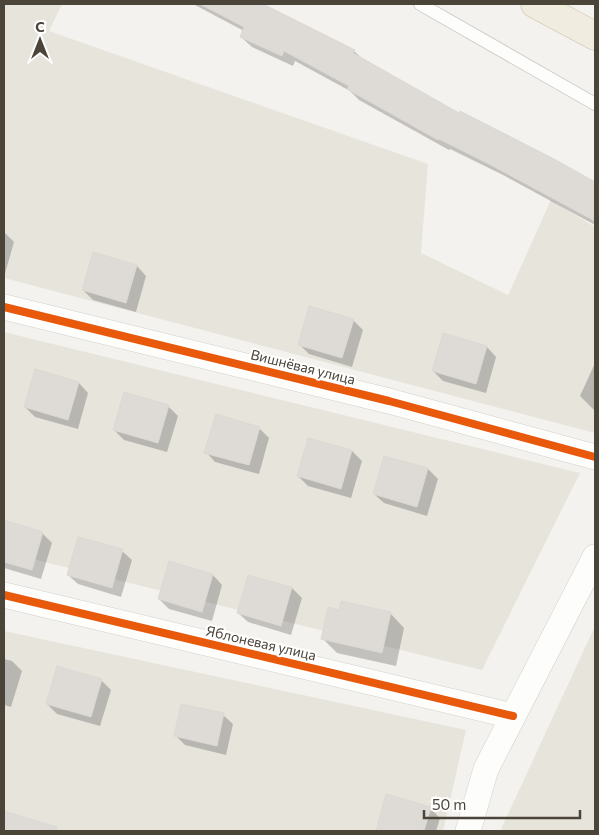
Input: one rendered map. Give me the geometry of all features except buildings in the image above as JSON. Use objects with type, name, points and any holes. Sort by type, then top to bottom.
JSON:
[{"type":"highway","points":[[535,4],[595,36]]},
{"type":"street","name":"Вишнёвая улица","points":[[4,307],[389,401],[595,458]]},
{"type":"street","points":[[468,831],[486,769],[595,557]]},
{"type":"street","name":"Яблоневая улица","points":[[4,595],[513,716]]},
{"type":"lane","points":[[420,4],[595,104]]},
{"type":"shaded area","points":[[4,4],[62,4],[49,31],[428,164],[421,253],[508,295],[551,200],[595,227],[595,433],[4,278]]},
{"type":"shaded area","points":[[4,332],[580,473],[482,670],[4,552]]},
{"type":"shaded area","points":[[595,626],[595,831],[501,831],[502,827]]},
{"type":"shaded area","points":[[4,631],[466,730],[443,831],[4,831]]},
{"type":"cycle path","points":[[4,307],[389,401],[595,457]]},
{"type":"cycle path","points":[[4,595],[513,716]]}]
